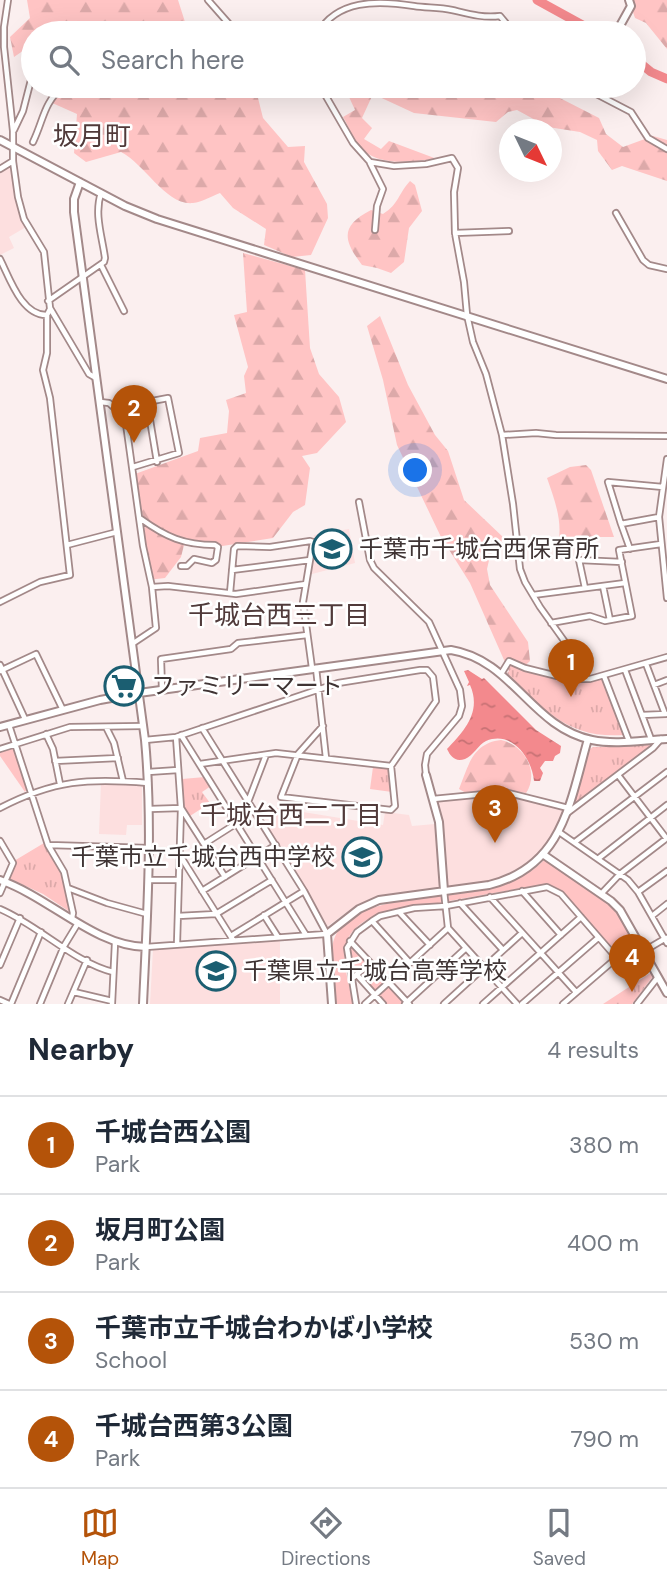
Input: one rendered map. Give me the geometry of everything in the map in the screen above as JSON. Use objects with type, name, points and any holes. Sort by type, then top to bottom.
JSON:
[{"type":"street","points":[[8,0],[2,44],[13,131],[16,186],[24,219],[44,252],[50,308],[89,374],[96,378]]},
{"type":"street","points":[[208,0],[226,21]]},
{"type":"street","points":[[623,21],[631,6],[629,0]]},
{"type":"street","points":[[326,21],[338,8],[371,1],[450,10],[482,18],[500,16],[504,21]]},
{"type":"street","points":[[13,131],[27,98]]},
{"type":"street","points":[[33,142],[43,123],[50,98]]},
{"type":"street","points":[[327,98],[353,143],[370,162],[383,189],[377,206],[374,230]]},
{"type":"street","points":[[606,98],[631,112],[648,138],[667,149]]},
{"type":"street","points":[[0,140],[125,206],[157,219],[667,379]]},
{"type":"street","points":[[370,162],[394,166],[426,164],[452,158],[458,168],[454,192],[455,233],[467,315],[502,435],[520,569],[533,595],[575,656],[582,679]]},
{"type":"street","points":[[0,169],[13,162]]},
{"type":"street","points":[[79,182],[74,199],[83,277],[144,726],[149,783],[150,848],[144,1004]]},
{"type":"street","points":[[48,301],[101,265],[105,258],[97,212],[101,193]]},
{"type":"street","points":[[616,213],[643,260],[649,265],[667,269]]},
{"type":"street","points":[[455,233],[509,231]]},
{"type":"street","points":[[0,259],[25,305],[39,315],[47,315]]},
{"type":"street","points":[[101,265],[124,311]]},
{"type":"street","points":[[0,602],[40,582],[71,575],[50,398],[43,370],[47,353],[47,315],[50,308]]},
{"type":"street","points":[[118,411],[128,405],[168,398],[179,453],[133,467]]},
{"type":"street","points":[[100,402],[109,403],[126,424],[152,587],[156,628],[132,644]]},
{"type":"street","points":[[146,402],[156,462]]},
{"type":"street","points":[[502,435],[536,433],[667,436]]},
{"type":"street","points":[[667,458],[659,517],[667,598]]},
{"type":"street","points":[[630,549],[608,482],[663,487]]},
{"type":"street","points":[[359,502],[370,560],[374,568],[429,622],[460,690],[462,706],[454,725],[432,746],[425,765],[440,831],[449,928],[519,1004],[598,938]]},
{"type":"street","points":[[621,524],[659,517]]},
{"type":"street","points":[[140,519],[163,535],[184,542],[218,547],[216,560],[212,563],[194,559],[187,566],[181,566]]},
{"type":"street","points":[[67,545],[117,532]]},
{"type":"street","points":[[230,593],[234,549],[237,546],[270,547],[313,542],[303,602],[318,688],[326,758]]},
{"type":"street","points":[[551,623],[590,616],[605,621],[632,616],[619,550],[661,544]]},
{"type":"street","points":[[232,570],[310,560]]},
{"type":"street","points":[[585,588],[579,561],[622,562]]},
{"type":"street","points":[[533,595],[625,583]]},
{"type":"street","points":[[152,587],[168,586],[236,594],[306,584]]},
{"type":"street","points":[[603,586],[610,620]]},
{"type":"street","points":[[162,690],[161,659],[231,649],[238,643],[307,635]]},
{"type":"street","points":[[0,727],[139,693],[441,650],[464,652],[478,657],[551,722],[574,735],[612,742],[664,739]]},
{"type":"street","points":[[25,719],[1,669],[36,654],[63,710]]},
{"type":"street","points":[[500,674],[509,661],[548,673],[590,680],[667,657]]},
{"type":"street","points":[[642,715],[666,714],[646,664]]},
{"type":"street","points":[[145,740],[179,736],[318,688],[420,670],[430,672],[436,701],[391,766],[396,806],[391,810],[281,797],[299,754],[323,726]]},
{"type":"street","points":[[625,670],[651,740]]},
{"type":"street","points":[[604,676],[629,741]]},
{"type":"street","points":[[654,685],[667,680]]},
{"type":"street","points":[[9,725],[48,845],[64,872],[75,920],[40,1004]]},
{"type":"street","points":[[0,749],[70,727],[144,726]]},
{"type":"street","points":[[106,727],[114,743],[123,781]]},
{"type":"street","points":[[202,728],[304,891],[327,934],[332,1004]]},
{"type":"street","points":[[46,734],[60,784]]},
{"type":"street","points":[[179,736],[200,764],[306,935]]},
{"type":"street","points":[[177,944],[181,808],[179,736]]},
{"type":"street","points":[[2,881],[42,899],[115,943],[146,947],[232,938],[327,934],[369,904],[503,881],[527,870],[544,855],[559,832],[588,739]]},
{"type":"street","points":[[567,811],[664,739]]},
{"type":"street","points":[[200,764],[266,755],[299,754],[391,766]]},
{"type":"street","points":[[204,844],[237,823],[266,755]]},
{"type":"street","points":[[55,761],[118,758]]},
{"type":"street","points":[[148,772],[178,770]]},
{"type":"street","points":[[575,842],[667,772]]},
{"type":"street","points":[[601,894],[620,874],[667,838],[618,775]]},
{"type":"street","points":[[1,806],[31,792],[60,784],[86,780],[149,783]]},
{"type":"street","points":[[432,799],[505,792],[567,811]]},
{"type":"street","points":[[598,859],[667,805]]},
{"type":"street","points":[[150,809],[181,808]]},
{"type":"street","points":[[181,808],[225,877]]},
{"type":"street","points":[[559,832],[620,874],[638,892],[666,940],[644,951]]},
{"type":"street","points":[[0,841],[13,863],[2,881],[0,893]]},
{"type":"street","points":[[48,845],[150,848]]},
{"type":"street","points":[[202,891],[276,845]]},
{"type":"street","points":[[544,855],[620,910],[667,993]]},
{"type":"street","points":[[180,856],[232,938]]},
{"type":"street","points":[[638,892],[667,871]]},
{"type":"street","points":[[149,880],[179,880]]},
{"type":"street","points":[[178,916],[216,914],[272,880]]},
{"type":"street","points":[[67,887],[107,903],[147,914]]},
{"type":"street","points":[[356,1004],[347,956],[350,941],[372,921],[399,911],[446,906],[543,887],[552,888],[561,894],[614,958],[563,1004]]},
{"type":"street","points":[[232,938],[304,891]]},
{"type":"street","points":[[522,891],[561,935]]},
{"type":"street","points":[[490,897],[576,992]]},
{"type":"street","points":[[460,903],[503,950]]},
{"type":"street","points":[[652,916],[667,904]]},
{"type":"street","points":[[0,909],[20,918],[87,960],[113,972]]},
{"type":"street","points":[[399,911],[430,945]]},
{"type":"street","points":[[264,915],[278,937]]},
{"type":"street","points":[[483,1004],[581,917]]},
{"type":"street","points":[[0,965],[20,918]]},
{"type":"street","points":[[372,921],[410,963]]},
{"type":"street","points":[[365,1004],[449,928]]},
{"type":"street","points":[[0,1000],[10,1004],[41,932]]},
{"type":"street","points":[[444,1004],[522,933]]},
{"type":"street","points":[[350,941],[407,1003],[466,948]]},
{"type":"street","points":[[74,992],[112,1003],[115,943]]},
{"type":"street","points":[[68,1004],[87,960]]},
{"type":"street","points":[[351,980],[370,962]]},
{"type":"street","points":[[357,975],[383,1004]]},
{"type":"street","points":[[637,1004],[658,977]]},
{"type":"shaded area","points":[[10,167],[15,195],[26,227],[9,237],[14,248],[0,255],[0,171]]},
{"type":"shaded area","name":"千葉市千城台西保育所","points":[[349,529],[355,563],[308,575],[314,535]]},
{"type":"shaded area","points":[[101,783],[142,785],[142,825],[127,825],[126,835],[99,834]]},
{"type":"shaded area","points":[[500,794],[519,796],[563,810],[557,828],[536,856],[513,873],[486,882],[447,887],[435,802]]},
{"type":"shaded area","name":"千葉市立千城台西中学校","points":[[266,806],[383,825],[385,812],[409,815],[412,826],[435,824],[441,888],[372,898],[325,928],[313,900],[260,817]]},
{"type":"shaded area","name":"千葉県立千城台高等学校","points":[[280,939],[280,1004],[150,1004],[153,949]]},
{"type":"green space","points":[[27,0],[178,0],[185,21],[27,21],[30,18]]},
{"type":"green space","points":[[629,0],[667,0],[667,49],[646,21],[635,18]]},
{"type":"green space","points":[[21,27],[21,52],[14,57],[10,37]]},
{"type":"green space","points":[[54,98],[258,98],[263,118],[288,147],[305,146],[304,162],[327,204],[328,218],[311,255],[292,257],[264,245],[266,229],[233,208],[220,193],[193,203],[174,198],[121,152],[86,162],[74,153],[77,114],[50,102]]},
{"type":"green space","points":[[350,98],[371,98],[362,118],[372,128],[364,139],[381,149],[389,141],[437,159],[399,162],[372,156],[355,140],[343,117],[355,110]]},
{"type":"green space","points":[[382,98],[560,98],[599,118],[606,134],[623,147],[653,136],[667,140],[667,181],[622,166],[612,170],[598,151],[597,140],[580,132],[562,129],[562,119],[533,119],[517,110],[508,112],[496,122],[414,113]]},
{"type":"green space","points":[[410,181],[415,185],[422,211],[409,228],[404,262],[391,273],[362,265],[348,241],[350,228],[371,210],[383,214],[395,203]]},
{"type":"green space","points":[[243,253],[305,270],[310,348],[319,374],[339,397],[346,422],[317,453],[302,456],[310,468],[305,505],[293,512],[273,538],[216,547],[194,543],[184,545],[181,557],[165,578],[148,580],[144,523],[135,474],[198,451],[200,438],[227,433],[229,411],[226,400],[246,393],[244,376],[248,367],[234,315],[247,312]]},
{"type":"green space","points":[[380,316],[408,385],[435,435],[448,451],[464,500],[504,538],[490,556],[487,569],[490,585],[528,642],[530,661],[512,678],[470,583],[441,537],[397,445],[383,380],[367,326]]},
{"type":"green space","points":[[586,465],[591,470],[614,537],[568,537],[568,547],[557,548],[559,521],[547,478],[570,467]]},
{"type":"green space","points":[[514,666],[586,681],[602,679],[624,735],[587,732],[558,719],[507,673]]},
{"type":"green space","points":[[501,740],[517,747],[527,761],[531,777],[526,793],[499,789],[466,793],[459,789],[477,751],[491,742]]},
{"type":"green space","points":[[11,746],[27,789],[25,792],[0,756],[0,750]]},
{"type":"green space","points":[[651,747],[576,805],[574,803],[590,749]]},
{"type":"green space","points":[[373,767],[388,769],[392,792],[370,789]]},
{"type":"green space","points":[[205,777],[211,786],[202,792],[210,803],[190,816],[183,805],[182,779]]},
{"type":"green space","points":[[44,843],[62,872],[70,912],[43,894],[8,878],[14,861]]},
{"type":"green space","points":[[545,859],[607,902],[619,914],[651,971],[631,984],[626,977],[629,968],[625,959],[618,959],[562,891],[553,886],[539,885],[449,901],[448,895],[500,886],[524,876]]},
{"type":"green space","points":[[442,896],[441,903],[399,908],[358,926],[349,937],[345,950],[353,1004],[336,1004],[332,950],[336,934],[346,922],[375,907]]},
{"type":"green space","points":[[350,946],[367,961],[354,974],[350,961]]},
{"type":"green space","points":[[369,966],[386,981],[374,993],[358,975]]},
{"type":"green space","points":[[652,972],[654,975],[632,1004],[603,1004]]},
{"type":"green space","points":[[387,985],[404,1000],[402,1004],[385,1004],[376,995]]},
{"type":"water","points":[[468,670],[484,678],[536,730],[561,746],[560,753],[553,761],[545,761],[540,768],[543,773],[540,781],[534,781],[525,756],[513,743],[505,740],[486,741],[462,760],[450,754],[447,749],[465,728],[474,704],[464,671]]},
{"type":"waterway","points":[[537,0],[575,21]]},
{"type":"waterway","points":[[646,68],[667,79]]},
{"type":"place","name":"坂月町公園","points":[[134,443]]},
{"type":"place","name":"千葉市千城台西保育所","points":[[332,549]]},
{"type":"place","name":"ファミリーマート","points":[[124,686]]},
{"type":"place","name":"千城台西公園","points":[[571,697]]},
{"type":"place","name":"千葉市立千城台わかば小学校","points":[[495,843]]},
{"type":"place","name":"千葉市立千城台西中学校","points":[[362,857]]},
{"type":"place","name":"千葉県立千城台高等学校","points":[[216,971]]},
{"type":"place","name":"千城台西第3公園","points":[[632,992]]},
{"type":"district","name":"坂月町","points":[[92,136]]},
{"type":"district","name":"千城台西三丁目","points":[[279,615]]},
{"type":"district","name":"千城台西二丁目","points":[[291,815]]}]
